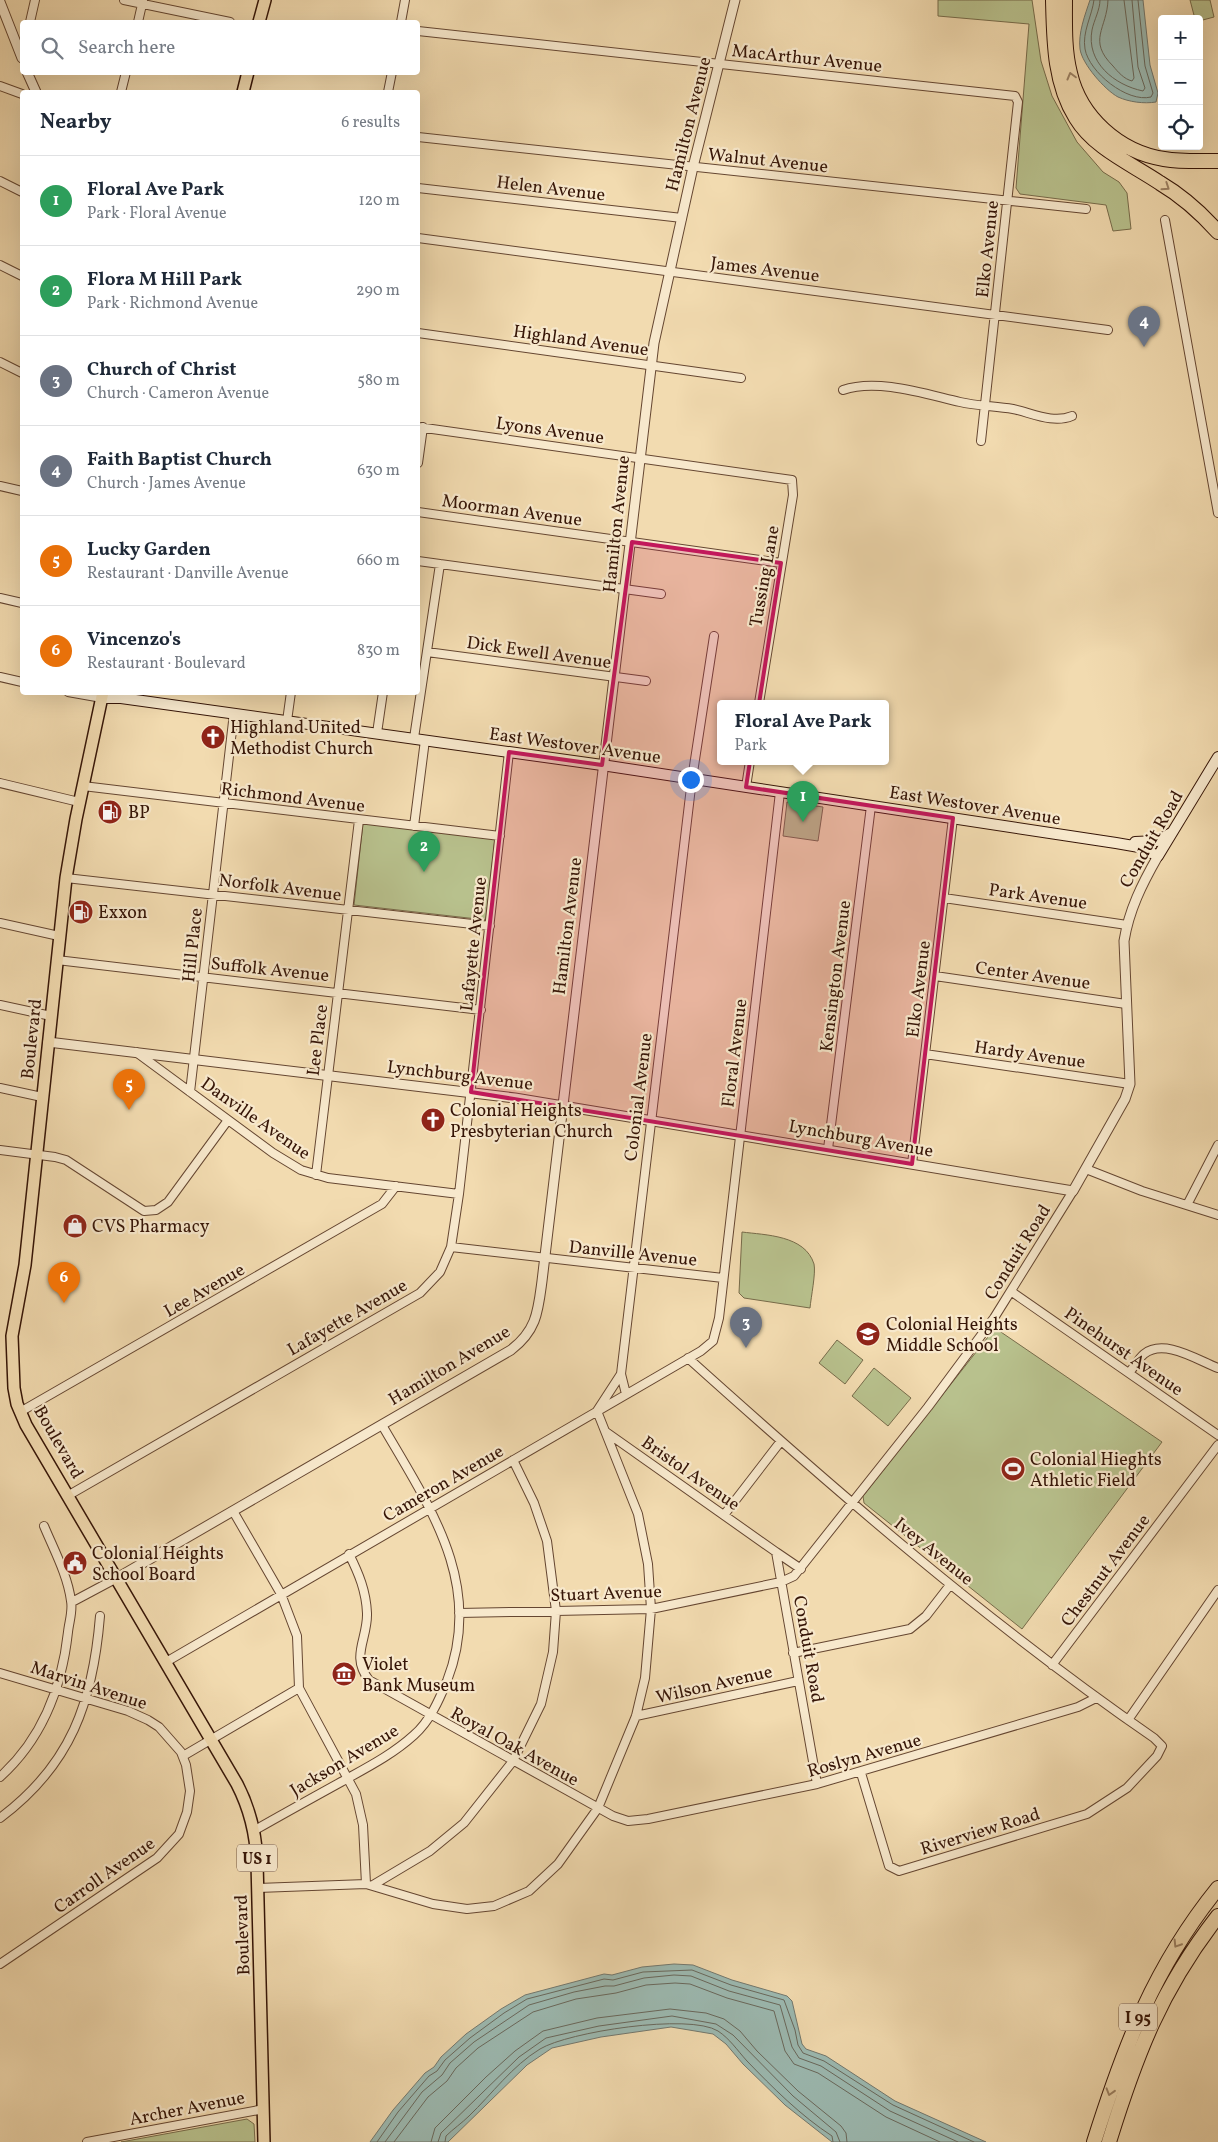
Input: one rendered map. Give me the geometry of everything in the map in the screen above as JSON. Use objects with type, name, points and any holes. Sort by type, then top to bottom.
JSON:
[{"type":"highway","points":[[1053,0],[1057,64],[1067,98],[1076,118],[1095,140],[1180,197],[1218,232]]},
{"type":"highway","points":[[1065,0],[1067,60],[1077,95],[1098,124],[1117,140],[1135,149],[1165,159],[1218,161]]},
{"type":"highway","points":[[1067,98],[1090,129],[1124,154],[1160,165],[1218,167]]},
{"type":"highway","points":[[1135,149],[1174,156],[1218,153]]},
{"type":"highway","name":"I 95","points":[[1094,2142],[1119,2064],[1147,1998],[1184,1933],[1218,1888]]},
{"type":"highway","name":"I 95","points":[[1109,2142],[1132,2069],[1144,2039],[1170,1987],[1197,1944],[1218,1916]]},
{"type":"highway","points":[[1197,1944],[1218,1932]]},
{"type":"main road","points":[[259,20],[264,0]]},
{"type":"main road","points":[[244,90],[247,75]]},
{"type":"main road","name":"East Westover Avenue","points":[[103,695],[602,765],[953,818],[1139,847],[1158,856]]},
{"type":"main road","name":"Boulevard","points":[[103,695],[83,786],[66,878],[25,1265],[6,1336],[20,1412],[212,1740],[244,1798],[255,1830],[264,2140]]},
{"type":"main road","name":"Conduit Road","points":[[1158,856],[1218,757]]},
{"type":"main road","points":[[1116,843],[1154,842],[1173,831]]},
{"type":"street","points":[[30,20],[35,0]]},
{"type":"street","points":[[124,0],[143,2],[221,20]]},
{"type":"street","points":[[401,20],[405,0]]},
{"type":"street","name":"Hamilton Avenue","points":[[72,1602],[382,1425],[520,1343],[528,1334],[537,1315],[602,765],[632,542],[651,365],[669,271],[735,0]]},
{"type":"street","points":[[0,2],[20,42]]},
{"type":"street","points":[[138,20],[143,2]]},
{"type":"street","name":"MacArthur Avenue","points":[[420,31],[1015,96]]},
{"type":"street","points":[[28,75],[35,90]]},
{"type":"street","points":[[122,90],[125,75]]},
{"type":"street","points":[[388,90],[391,75]]},
{"type":"street","points":[[0,86],[20,93]]},
{"type":"street","name":"Elko Avenue","points":[[981,441],[1018,102],[1015,96]]},
{"type":"street","name":"Walnut Avenue","points":[[420,137],[1086,209]]},
{"type":"street","points":[[0,180],[20,191]]},
{"type":"street","name":"Helen Avenue","points":[[420,188],[682,218]]},
{"type":"street","points":[[1165,220],[1218,513]]},
{"type":"street","name":"James Avenue","points":[[420,238],[1108,330]]},
{"type":"street","points":[[0,265],[20,275]]},
{"type":"street","name":"Highland Avenue","points":[[420,333],[740,378]]},
{"type":"street","points":[[0,362],[20,372]]},
{"type":"street","points":[[843,390],[859,386],[892,388],[1053,419],[1072,416]]},
{"type":"street","name":"Lyons Avenue","points":[[420,427],[767,476]]},
{"type":"street","name":"Tussing Lane","points":[[759,700],[794,483],[790,478],[767,476]]},
{"type":"street","points":[[0,486],[20,491]]},
{"type":"street","name":"Moorman Avenue","points":[[420,512],[781,563]]},
{"type":"street","points":[[420,561],[661,594]]},
{"type":"street","points":[[414,738],[440,564]]},
{"type":"street","points":[[0,598],[20,603]]},
{"type":"street","name":"Colonial Avenue","points":[[597,1411],[621,1374],[692,779],[714,636]]},
{"type":"street","name":"Dick Ewell Avenue","points":[[427,652],[646,682]]},
{"type":"street","points":[[0,677],[20,682]]},
{"type":"street","points":[[287,720],[291,695]]},
{"type":"street","points":[[377,733],[383,695]]},
{"type":"street","name":"Hill Place","points":[[190,1092],[234,713]]},
{"type":"street","points":[[414,826],[425,740]]},
{"type":"street","name":"Lafayette Avenue","points":[[70,1495],[420,1293],[440,1272],[451,1246],[459,1194],[509,752]]},
{"type":"street","points":[[746,787],[749,765]]},
{"type":"street","points":[[0,783],[80,802]]},
{"type":"street","name":"Richmond Avenue","points":[[83,786],[500,836]]},
{"type":"street","name":"Floral Avenue","points":[[719,1318],[780,792]]},
{"type":"street","name":"Kensington Avenue","points":[[828,1149],[871,806]]},
{"type":"street","name":"Elko Avenue","points":[[912,1164],[953,818]]},
{"type":"street","name":"Lee Place","points":[[316,1176],[359,820]]},
{"type":"street","name":"Conduit Road","points":[[817,1784],[781,1582],[794,1576],[800,1569],[928,1407],[1012,1292],[1074,1191],[1125,1100],[1130,1084],[1124,960],[1127,925],[1138,892],[1158,856]]},
{"type":"street","name":"Norfolk Avenue","points":[[66,878],[490,926]]},
{"type":"street","name":"Park Avenue","points":[[944,898],[1127,925]]},
{"type":"street","points":[[0,922],[59,936]]},
{"type":"street","name":"Suffolk Avenue","points":[[57,960],[481,1010]]},
{"type":"street","name":"Center Avenue","points":[[935,976],[1126,1004]]},
{"type":"street","points":[[0,1005],[51,1016]]},
{"type":"street","name":"Lynchburg Avenue","points":[[48,1042],[471,1092],[563,1105],[1074,1191]]},
{"type":"street","name":"Danville Avenue","points":[[136,1052],[290,1164],[316,1176],[459,1194]]},
{"type":"street","name":"Hardy Avenue","points":[[925,1054],[1130,1084]]},
{"type":"street","points":[[0,1088],[42,1097]]},
{"type":"street","points":[[0,1150],[55,1156],[74,1164],[138,1209],[150,1212],[168,1202],[228,1120]]},
{"type":"street","points":[[1187,1206],[1218,1145]]},
{"type":"street","points":[[1086,1169],[1187,1206],[1218,1215]]},
{"type":"street","name":"Lee Avenue","points":[[20,1412],[382,1204],[396,1186]]},
{"type":"street","name":"Danville Avenue","points":[[451,1246],[723,1278]]},
{"type":"street","name":"Pinehurst Avenue","points":[[1012,1292],[1218,1435]]},
{"type":"street","name":"Cameron Avenue","points":[[166,1662],[688,1358],[713,1340],[717,1334],[719,1318]]},
{"type":"street","points":[[1129,1373],[1141,1356],[1159,1347],[1172,1350],[1218,1368]]},
{"type":"street","name":"Ivey Avenue","points":[[688,1358],[852,1503],[950,1585],[1052,1665],[1160,1743],[1161,1750],[1157,1756]]},
{"type":"street","points":[[621,1374],[626,1394]]},
{"type":"street","points":[[258,1888],[370,1885],[433,1904],[467,1909],[494,1906],[529,1891],[550,1871],[598,1808],[636,1716],[645,1678],[651,1609],[648,1564],[638,1514],[597,1411]]},
{"type":"street","name":"Jackson Avenue","points":[[255,1830],[349,1777],[404,1743],[415,1734],[430,1716],[442,1694],[456,1652],[459,1613],[454,1569],[449,1548],[430,1508],[382,1425]]},
{"type":"street","name":"Bristol Avenue","points":[[606,1432],[800,1569]]},
{"type":"street","points":[[724,1515],[781,1441]]},
{"type":"street","name":"Chestnut Avenue","points":[[1052,1665],[1218,1445]]},
{"type":"street","points":[[370,1885],[430,1851],[464,1823],[513,1761],[541,1704],[552,1652],[556,1611],[547,1541],[534,1503],[513,1460]]},
{"type":"street","points":[[233,1511],[281,1594],[297,1636],[299,1688],[349,1777],[362,1814],[370,1885]]},
{"type":"street","points":[[0,1777],[12,1766],[38,1731],[57,1690],[67,1644],[72,1602],[56,1553],[44,1526]]},
{"type":"street","points":[[776,1552],[781,1582]]},
{"type":"street","name":"Royal Oak Avenue","points":[[349,1554],[360,1575],[366,1598],[366,1628],[360,1659],[364,1672],[375,1684],[598,1808],[623,1820],[635,1821]]},
{"type":"street","name":"Stuart Avenue","points":[[459,1613],[651,1609],[781,1582]]},
{"type":"street","points":[[793,1653],[910,1629],[926,1616],[950,1585]]},
{"type":"street","points":[[1128,1720],[1218,1590]]},
{"type":"street","points":[[0,1818],[32,1792],[69,1744],[87,1699],[94,1672],[100,1616]]},
{"type":"street","name":"Marvin Avenue","points":[[0,1673],[137,1714],[148,1720],[170,1738],[183,1756]]},
{"type":"street","name":"Wilson Avenue","points":[[636,1716],[798,1681]]},
{"type":"street","points":[[183,1756],[299,1688]]},
{"type":"street","name":"Roslyn Avenue","points":[[635,1821],[817,1784],[861,1773],[1078,1707],[1096,1698]]},
{"type":"street","name":"Carroll Avenue","points":[[0,1964],[149,1865],[169,1847],[184,1823],[189,1803],[189,1775],[183,1756]]},
{"type":"street","name":"Riverview Road","points":[[861,1773],[889,1866],[900,1871],[1087,1814],[1127,1788],[1157,1756]]},
{"type":"street","name":"Archer Avenue","points":[[87,2142],[264,2109]]},
{"type":"highlighted area","points":[[632,542],[781,563],[746,787],[953,818],[912,1164],[471,1092],[509,752],[602,765]]},
{"type":"green space","points":[[938,0],[1032,0],[1041,61],[1052,96],[1077,142],[1103,172],[1119,182],[1127,193],[1131,229],[1113,231],[1106,205],[1020,194],[1016,188],[1029,24],[938,16]]},
{"type":"green space","points":[[1190,0],[1210,0],[1214,17],[1203,20],[1203,15],[1194,15]]},
{"type":"green space","points":[[787,802],[823,807],[818,841],[783,836]]},
{"type":"green space","points":[[363,823],[495,838],[486,920],[354,905]]},
{"type":"green space","points":[[742,1232],[783,1238],[802,1247],[809,1254],[814,1264],[810,1308],[744,1298],[739,1293]]},
{"type":"green space","name":"Colonial Hieghts Athletic Field","points":[[995,1328],[1162,1442],[1022,1629],[864,1503],[863,1496]]},
{"type":"green space","points":[[837,1340],[863,1360],[845,1384],[819,1363]]},
{"type":"green space","points":[[874,1368],[911,1398],[888,1426],[852,1396]]},
{"type":"green space","points":[[247,2119],[254,2124],[255,2142],[121,2142]]},
{"type":"water","points":[[1090,0],[1143,0],[1150,65],[1158,93],[1156,102],[1137,102],[1118,97],[1101,83],[1089,69],[1080,49],[1082,24]]},
{"type":"water","points":[[674,1964],[693,1965],[732,1980],[787,1996],[792,2001],[802,2044],[806,2049],[826,2056],[895,2101],[986,2142],[832,2142],[785,2105],[743,2064],[726,2044],[713,2034],[671,2027],[601,2037],[552,2048],[527,2065],[448,2142],[370,2142],[393,2110],[425,2073],[434,2067],[441,2057],[466,2034],[501,2009],[525,1995],[604,1974],[612,1975],[642,1967]]},
{"type":"place","name":"Faith Baptist Church","points":[[1144,347]]},
{"type":"place","name":"Highland United Methodist Church","points":[[213,737]]},
{"type":"place","name":"BP","points":[[110,812]]},
{"type":"place","name":"Floral Ave Park","points":[[803,822]]},
{"type":"place","name":"Flora M Hill Park","points":[[424,872]]},
{"type":"place","name":"Exxon","points":[[81,912]]},
{"type":"place","name":"Lucky Garden","points":[[129,1110]]},
{"type":"place","name":"Colonial Heights Presbyterian Church","points":[[433,1120]]},
{"type":"place","name":"CVS Pharmacy","points":[[75,1226]]},
{"type":"place","name":"Vincenzo's","points":[[64,1303]]},
{"type":"place","name":"Colonial Heights Middle School","points":[[868,1334]]},
{"type":"place","name":"Church of Christ","points":[[746,1348]]},
{"type":"place","name":"Colonial Hieghts Athletic Field","points":[[1013,1469]]},
{"type":"place","name":"Colonial Heights School Board","points":[[75,1563]]},
{"type":"place","name":"Violet Bank Museum","points":[[344,1674]]}]
